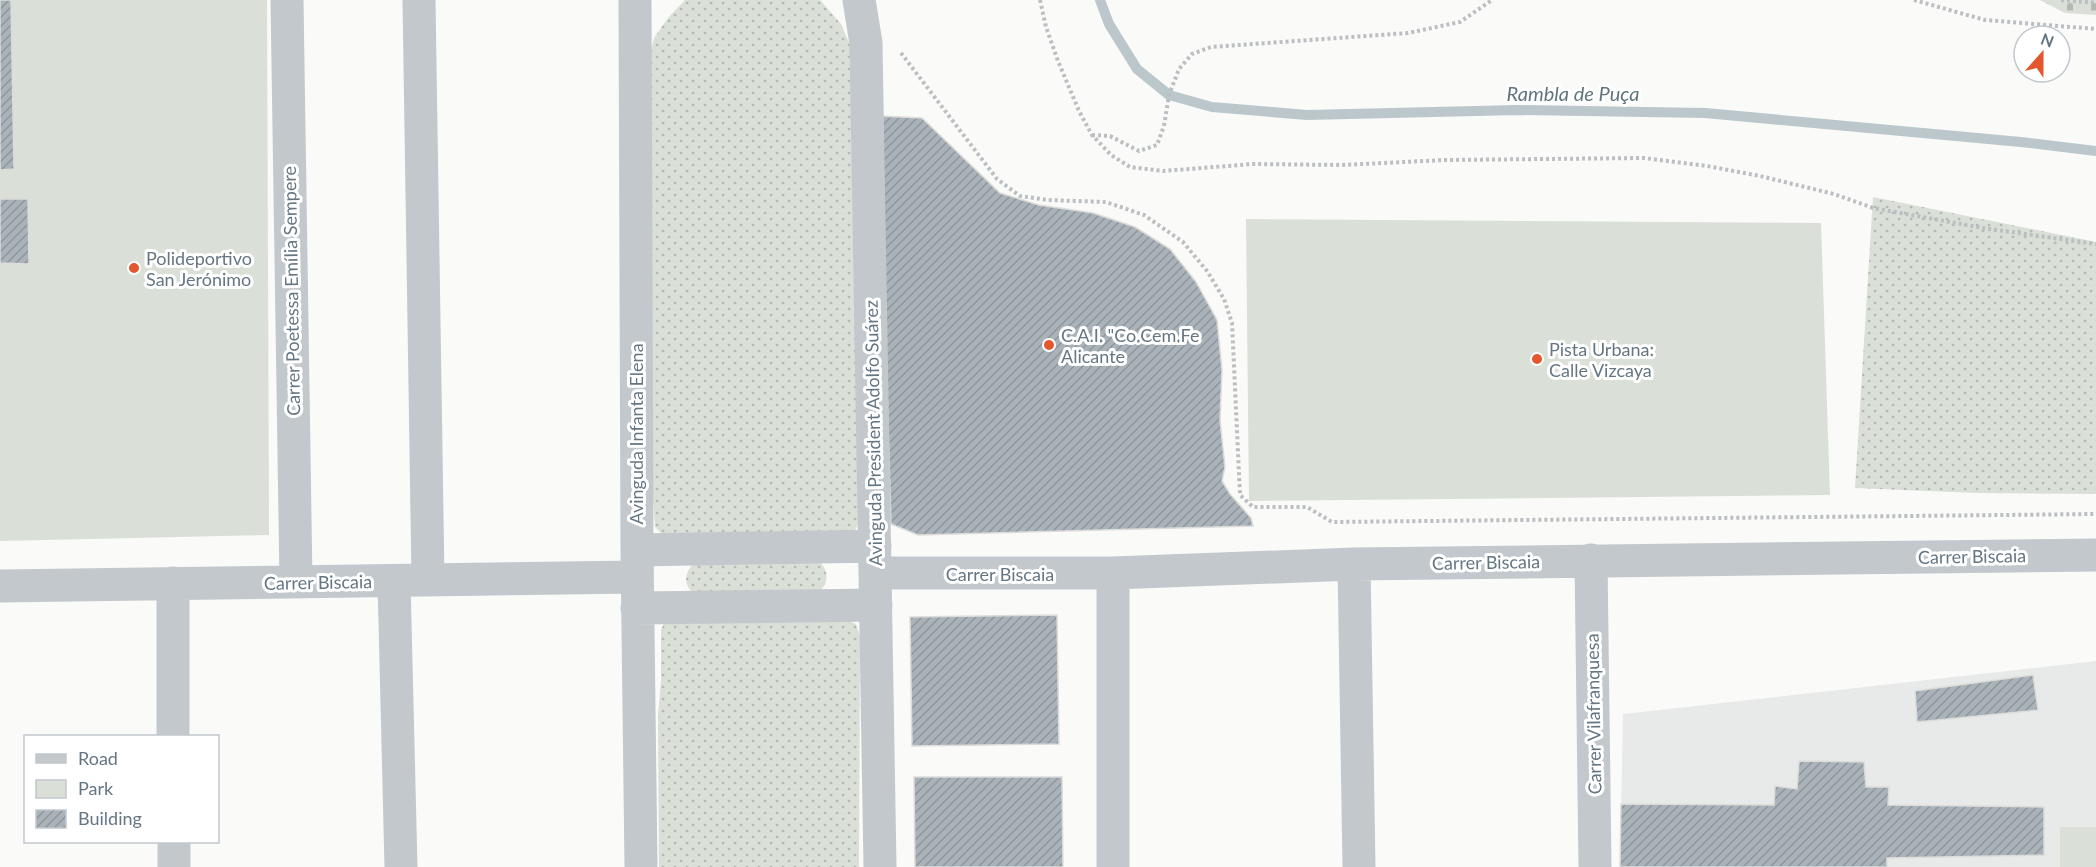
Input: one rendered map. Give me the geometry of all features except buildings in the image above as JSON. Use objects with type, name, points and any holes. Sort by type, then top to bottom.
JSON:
[{"type":"street","name":"Carrer Poetessa Emília Sempere","points":[[287,0],[296,582]]},
{"type":"street","points":[[419,0],[428,580]]},
{"type":"street","name":"Avinguda Infanta Elena","points":[[635,0],[637,578],[641,867]]},
{"type":"street","points":[[634,32],[658,0]]},
{"type":"street","name":"Avinguda President Adolfo Suárez","points":[[858,1],[866,43],[880,867]]},
{"type":"street","name":"Carrer Biscaia","points":[[0,586],[637,578],[875,559],[1113,573],[1354,564],[2096,555]]},
{"type":"street","name":"Carrer Vilafranquesa","points":[[1591,560],[1595,867]]},
{"type":"street","points":[[1354,564],[1359,867]]},
{"type":"street","points":[[1113,573],[1113,867]]},
{"type":"street","points":[[637,578],[876,605]]},
{"type":"street","points":[[394,581],[401,867]]},
{"type":"street","points":[[172,583],[173,735]]},
{"type":"street","points":[[174,843],[174,867]]},
{"type":"path","points":[[1040,0],[1046,27],[1079,111],[1092,135],[1111,155],[1130,167],[1163,171],[1253,164],[1342,165],[1445,160],[1644,158],[1707,166],[1816,189],[1874,208],[1983,228],[2096,244]]},
{"type":"path","points":[[1092,135],[1110,136],[1139,151],[1157,145],[1164,126],[1169,95],[1179,69],[1192,54],[1211,47],[1408,33],[1460,22],[1492,0]]},
{"type":"path","points":[[1914,0],[1984,20],[2096,29]]},
{"type":"path","points":[[2061,0],[2096,3]]},
{"type":"path","points":[[899,51],[998,179],[1020,196],[1048,200],[1106,202],[1144,214],[1183,242],[1207,271],[1224,299],[1232,323],[1240,495],[1253,507],[1307,507],[1332,522],[2096,514]]},
{"type":"shaded area","points":[[2096,661],[2096,867],[1620,867],[1623,714]]},
{"type":"green space","name":"Polideportivo San Jerónimo","points":[[0,0],[267,0],[269,535],[0,541]]},
{"type":"green space","points":[[685,0],[820,0],[841,24],[856,59],[863,516],[855,530],[663,535],[655,527],[650,461],[647,70],[654,38]]},
{"type":"green space","points":[[2040,0],[2096,0],[2096,15],[2065,13]]},
{"type":"green space","points":[[1873,197],[2096,242],[2096,494],[1977,493],[1855,488]]},
{"type":"green space","name":"Pista Urbana: Calle Vizcaya","points":[[1246,219],[1821,223],[1830,495],[1249,501]]},
{"type":"green space","points":[[818,560],[826,575],[825,583],[820,591],[694,594],[686,579],[694,563]]},
{"type":"green space","points":[[844,619],[856,624],[860,636],[859,867],[659,867],[658,715],[661,630],[664,623]]},
{"type":"green space","points":[[2060,827],[2096,827],[2096,867],[2060,867]]},
{"type":"waterway","name":"Rambla de Puça","points":[[1100,0],[1109,24],[1137,69],[1169,95],[1212,107],[1307,115],[1517,110],[1705,113],[2096,151]]},
{"type":"place","name":"Polideportivo San Jerónimo","points":[[134,268]]},
{"type":"place","name":"C.A.I. \"Co.Cem.Fe Alicante","points":[[1049,345]]},
{"type":"place","name":"Pista Urbana: Calle Vizcaya","points":[[1537,359]]}]
